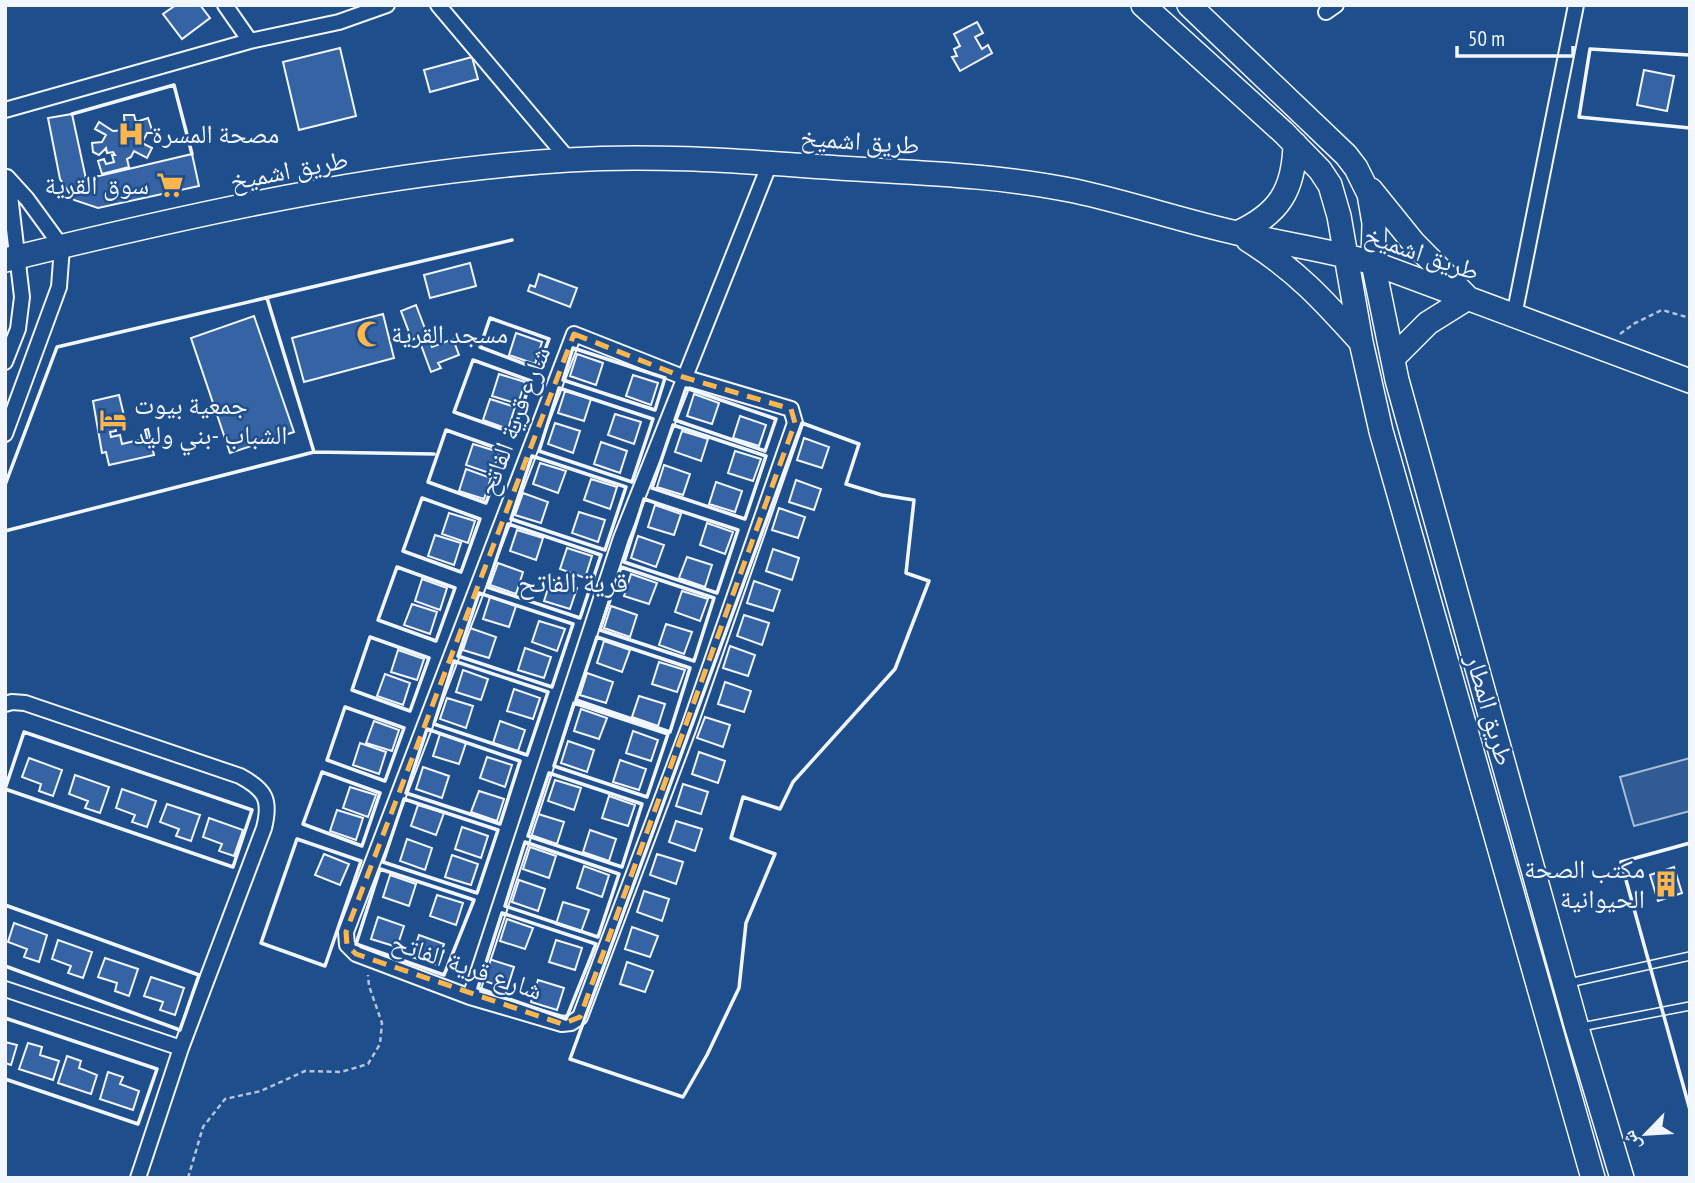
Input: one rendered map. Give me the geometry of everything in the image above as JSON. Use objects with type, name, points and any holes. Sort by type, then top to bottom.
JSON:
[{"type":"highway","name":"طريق المطار","points":[[1143,5],[1295,144],[1320,170],[1330,185],[1339,216],[1361,342],[1381,431],[1594,1178]]},
{"type":"highway","points":[[1163,24],[1182,5]]},
{"type":"highway","points":[[1189,5],[1346,155],[1413,242],[1468,298],[1428,323],[1395,369],[1379,369],[1368,375]]},
{"type":"highway","points":[[1237,233],[1258,223],[1275,208],[1287,189],[1294,167],[1295,144]]},
{"type":"highway","name":"طريق اشميخ","points":[[12,258],[288,197],[430,173],[569,160],[666,158],[1007,180],[1075,191],[1237,233],[1346,255],[1690,382]]},
{"type":"highway","name":"طريق المطار","points":[[1364,181],[1373,208],[1373,263],[1395,369],[1577,1028],[1622,1178]]},
{"type":"highway","points":[[1237,233],[1283,263],[1304,281],[1361,342]]},
{"type":"street","points":[[225,5],[250,41]]},
{"type":"street","points":[[5,110],[250,41],[339,22],[387,5]]},
{"type":"street","points":[[438,5],[569,160]]},
{"type":"street","points":[[1514,316],[1576,5]]},
{"type":"street","points":[[470,997],[621,538],[770,163]]},
{"type":"street","points":[[5,435],[59,288],[62,247],[6,174]]},
{"type":"street","points":[[5,362],[18,329],[22,287],[12,258],[6,174]]},
{"type":"street","name":"شارع قرية الفاتح","points":[[574,334],[684,377],[791,409],[795,424],[689,727],[580,1017],[571,1023],[562,1024],[470,997],[356,954],[347,945],[346,932],[574,334]]},
{"type":"street","points":[[5,704],[25,703],[240,776],[266,797],[269,810],[264,828],[181,1048],[138,1178]]},
{"type":"street","points":[[5,989],[181,1048]]},
{"type":"lane","points":[[1565,984],[1690,956]]},
{"type":"lane","points":[[1577,1028],[1690,1006]]},
{"type":"path","points":[[1601,348],[1635,323],[1662,310],[1690,318]]},
{"type":"path","points":[[188,1178],[202,1127],[225,1100],[261,1091],[305,1071],[341,1072],[368,1064],[380,1044],[382,1023],[369,986],[368,958]]},
{"type":"highlighted area","points":[[574,334],[683,377],[791,409],[795,423],[580,1017],[562,1024],[356,954],[347,945],[346,932]]},
{"type":"shaded area","points":[[1690,758],[1690,811],[1634,826],[1620,777]]},
{"type":"building","points":[[176,5],[200,5],[210,18],[182,39],[163,14]]},
{"type":"building","points":[[977,22],[983,33],[975,37],[982,49],[988,45],[992,53],[960,71],[952,57],[957,56],[954,49],[960,46],[954,34]]},
{"type":"building","points":[[340,48],[356,116],[299,130],[283,62]]},
{"type":"building","points":[[472,57],[478,79],[430,92],[424,70]]},
{"type":"building","points":[[1644,70],[1674,76],[1667,111],[1637,105]]},
{"type":"building","points":[[72,114],[86,179],[192,154],[199,186],[98,208],[74,200],[60,179],[48,118]]},
{"type":"building","points":[[124,115],[134,115],[136,122],[148,118],[153,133],[147,133],[142,143],[152,148],[147,158],[134,151],[127,159],[129,167],[102,174],[98,161],[104,159],[106,164],[114,162],[112,155],[115,155],[113,152],[107,153],[106,148],[99,155],[93,152],[92,143],[102,142],[106,135],[95,129],[99,122],[113,131],[125,130]]},
{"type":"building","points":[[470,263],[476,286],[430,298],[424,275]]},
{"type":"building","points":[[539,274],[577,288],[570,307],[528,291],[530,285],[535,287]]},
{"type":"building","points":[[416,305],[432,347],[453,339],[459,355],[438,363],[441,368],[431,372],[418,337],[412,340],[401,311]]},
{"type":"building","points":[[383,314],[394,358],[304,382],[292,338]]},
{"type":"building","points":[[254,316],[294,432],[230,453],[191,338]]},
{"type":"building","points":[[516,333],[542,342],[535,364],[509,355]]},
{"type":"building","points":[[577,354],[603,363],[596,385],[570,376]]},
{"type":"building","points":[[499,374],[525,382],[518,404],[492,396]]},
{"type":"building","points":[[633,375],[658,383],[651,405],[626,396]]},
{"type":"building","points":[[565,391],[591,399],[584,421],[558,413]]},
{"type":"building","points":[[694,394],[719,403],[712,424],[687,416]]},
{"type":"building","points":[[119,395],[126,424],[115,427],[116,431],[110,432],[111,437],[120,435],[122,444],[147,438],[145,430],[148,429],[154,455],[109,465],[106,452],[102,453],[93,401]]},
{"type":"building","points":[[490,399],[515,407],[508,429],[483,420]]},
{"type":"building","points":[[615,414],[641,422],[634,444],[608,435]]},
{"type":"building","points":[[740,416],[766,425],[759,446],[733,438]]},
{"type":"building","points":[[555,423],[580,431],[573,453],[548,444]]},
{"type":"building","points":[[682,431],[708,439],[701,461],[675,452]]},
{"type":"building","points":[[804,438],[829,447],[822,468],[797,460]]},
{"type":"building","points":[[601,442],[627,451],[620,473],[594,464]]},
{"type":"building","points":[[473,444],[499,452],[492,474],[466,465]]},
{"type":"building","points":[[735,451],[761,459],[753,481],[728,473]]},
{"type":"building","points":[[540,463],[566,471],[558,493],[533,484]]},
{"type":"building","points":[[664,465],[690,474],[683,495],[657,487]]},
{"type":"building","points":[[466,469],[491,478],[484,499],[459,491]]},
{"type":"building","points":[[591,479],[617,487],[610,509],[584,500]]},
{"type":"building","points":[[796,480],[821,489],[814,510],[789,502]]},
{"type":"building","points":[[716,482],[742,491],[735,512],[709,504]]},
{"type":"building","points":[[523,493],[548,502],[541,523],[515,515]]},
{"type":"building","points":[[655,505],[681,514],[674,535],[648,527]]},
{"type":"building","points":[[779,508],[805,517],[798,538],[772,530]]},
{"type":"building","points":[[579,512],[605,520],[598,542],[572,533]]},
{"type":"building","points":[[449,513],[475,521],[468,543],[442,534]]},
{"type":"building","points":[[707,523],[733,532],[725,554],[700,545]]},
{"type":"building","points":[[517,530],[543,538],[536,560],[510,551]]},
{"type":"building","points":[[435,535],[461,543],[454,565],[428,556]]},
{"type":"building","points":[[638,536],[664,545],[656,567],[631,558]]},
{"type":"building","points":[[567,548],[592,556],[585,578],[560,569]]},
{"type":"building","points":[[773,549],[799,558],[792,580],[766,571]]},
{"type":"building","points":[[687,557],[712,565],[705,587],[679,578]]},
{"type":"building","points":[[498,563],[523,572],[516,594],[490,585]]},
{"type":"building","points":[[631,574],[657,583],[649,604],[624,596]]},
{"type":"building","points":[[422,579],[447,588],[440,610],[415,601]]},
{"type":"building","points":[[551,579],[577,588],[570,609],[544,601]]},
{"type":"building","points":[[754,581],[780,590],[773,611],[747,603]]},
{"type":"building","points":[[682,591],[708,599],[700,621],[675,612]]},
{"type":"building","points":[[490,597],[516,606],[509,627],[483,619]]},
{"type":"building","points":[[412,604],[437,612],[430,634],[404,625]]},
{"type":"building","points":[[611,606],[637,615],[630,637],[604,628]]},
{"type":"building","points":[[744,615],[769,623],[762,645],[737,636]]},
{"type":"building","points":[[539,621],[565,629],[557,651],[532,642]]},
{"type":"building","points":[[666,624],[692,632],[684,654],[659,645]]},
{"type":"building","points":[[470,628],[496,637],[489,658],[463,650]]},
{"type":"building","points":[[604,641],[630,650],[622,672],[597,663]]},
{"type":"building","points":[[730,646],[755,655],[748,676],[723,668]]},
{"type":"building","points":[[525,648],[551,657],[544,678],[518,670]]},
{"type":"building","points":[[398,650],[424,659],[417,680],[391,672]]},
{"type":"building","points":[[659,662],[685,670],[677,692],[652,684]]},
{"type":"building","points":[[463,670],[488,679],[481,700],[456,692]]},
{"type":"building","points":[[587,673],[613,682],[606,703],[580,695]]},
{"type":"building","points":[[385,674],[410,683],[403,705],[377,696]]},
{"type":"building","points":[[725,682],[751,691],[744,712],[718,704]]},
{"type":"building","points":[[514,689],[540,698],[533,719],[507,711]]},
{"type":"building","points":[[639,696],[665,704],[658,726],[632,717]]},
{"type":"building","points":[[447,698],[473,706],[466,728],[440,719]]},
{"type":"building","points":[[581,709],[607,718],[599,739],[574,731]]},
{"type":"building","points":[[705,717],[730,725],[723,747],[697,738]]},
{"type":"building","points":[[374,721],[399,730],[392,751],[366,743]]},
{"type":"building","points":[[500,721],[525,730],[518,751],[493,743]]},
{"type":"building","points":[[633,731],[658,740],[651,761],[626,753]]},
{"type":"building","points":[[440,734],[466,743],[459,764],[433,756]]},
{"type":"building","points":[[568,741],[594,750],[587,772],[561,763]]},
{"type":"building","points":[[360,743],[386,752],[379,774],[353,765]]},
{"type":"building","points":[[699,752],[725,761],[718,783],[692,774]]},
{"type":"building","points":[[487,757],[512,765],[505,787],[480,778]]},
{"type":"building","points":[[29,758],[62,770],[53,796],[39,791],[41,784],[22,777]]},
{"type":"building","points":[[620,760],[646,769],[639,790],[613,782]]},
{"type":"building","points":[[423,767],[449,776],[442,798],[416,789]]},
{"type":"building","points":[[75,775],[109,787],[100,813],[85,808],[88,801],[69,794]]},
{"type":"building","points":[[555,780],[581,788],[574,810],[548,801]]},
{"type":"building","points":[[683,784],[708,792],[701,814],[676,806]]},
{"type":"building","points":[[350,787],[376,795],[368,817],[343,808]]},
{"type":"building","points":[[122,789],[156,801],[147,827],[132,822],[135,815],[116,808]]},
{"type":"building","points":[[479,791],[504,799],[497,821],[471,812]]},
{"type":"building","points":[[609,796],[635,805],[628,826],[602,818]]},
{"type":"building","points":[[167,804],[200,815],[191,841],[176,836],[179,829],[160,822]]},
{"type":"building","points":[[418,805],[444,813],[436,835],[411,826]]},
{"type":"building","points":[[337,810],[363,818],[356,840],[330,831]]},
{"type":"building","points":[[538,814],[564,822],[557,844],[531,835]]},
{"type":"building","points":[[209,818],[243,830],[234,856],[219,851],[222,844],[203,837]]},
{"type":"building","points":[[676,821],[702,829],[695,851],[669,842]]},
{"type":"building","points":[[462,827],[488,836],[481,858],[455,849]]},
{"type":"building","points":[[590,830],[616,839],[609,861],[583,852]]},
{"type":"building","points":[[407,839],[432,848],[425,870],[400,861]]},
{"type":"building","points":[[530,847],[556,856],[549,878],[523,869]]},
{"type":"building","points":[[324,854],[349,864],[340,885],[315,875]]},
{"type":"building","points":[[657,854],[683,862],[676,884],[650,875]]},
{"type":"building","points":[[452,855],[478,864],[471,885],[445,877]]},
{"type":"building","points":[[584,866],[609,875],[602,897],[577,888]]},
{"type":"building","name":"مكتب الصحة الحيوانية","points":[[1674,867],[1682,893],[1658,901],[1650,875]]},
{"type":"building","points":[[390,875],[416,884],[409,906],[383,897]]},
{"type":"building","points":[[519,880],[545,889],[538,911],[512,902]]},
{"type":"building","points":[[644,891],[669,899],[662,921],[637,912]]},
{"type":"building","points":[[437,895],[463,903],[456,925],[430,916]]},
{"type":"building","points":[[563,902],[589,910],[581,932],[556,924]]},
{"type":"building","points":[[378,917],[404,926],[397,947],[371,939]]},
{"type":"building","points":[[507,919],[533,928],[525,949],[500,941]]},
{"type":"building","points":[[14,923],[47,935],[39,962],[24,957],[27,949],[8,942]]},
{"type":"building","points":[[632,927],[658,936],[650,957],[625,949]]},
{"type":"building","points":[[419,935],[444,944],[437,965],[412,957]]},
{"type":"building","points":[[58,940],[92,952],[83,978],[68,973],[71,966],[52,959]]},
{"type":"building","points":[[556,940],[582,948],[575,970],[549,962]]},
{"type":"building","points":[[105,958],[138,969],[129,996],[115,991],[117,983],[98,977]]},
{"type":"building","points":[[489,959],[514,967],[507,989],[482,980]]},
{"type":"building","points":[[627,962],[653,971],[645,992],[620,984]]},
{"type":"building","points":[[151,977],[184,988],[175,1015],[160,1010],[163,1002],[144,996]]},
{"type":"building","points":[[538,980],[564,988],[557,1010],[531,1002]]},
{"type":"building","points":[[5,1042],[17,1045],[11,1065],[5,1063]]},
{"type":"building","points":[[28,1043],[42,1047],[40,1055],[59,1061],[53,1080],[19,1069]]},
{"type":"building","points":[[67,1056],[81,1061],[79,1068],[97,1075],[91,1094],[58,1083]]},
{"type":"building","points":[[108,1072],[123,1077],[120,1084],[139,1091],[133,1110],[100,1099]]},
{"type":"wall","points":[[1690,55],[1590,49],[1579,117],[1690,128]]},
{"type":"wall","points":[[72,114],[174,85],[192,154]]},
{"type":"wall","points":[[5,485],[57,347],[512,240]]},
{"type":"wall","points":[[267,298],[314,452]]},
{"type":"wall","points":[[490,318],[549,339],[538,369],[480,347],[490,318]]},
{"type":"wall","points":[[573,348],[665,378],[655,410],[563,380],[573,348]]},
{"type":"wall","points":[[473,360],[531,381],[513,433],[454,412],[473,360]]},
{"type":"wall","points":[[559,388],[653,419],[632,482],[539,451],[559,388]]},
{"type":"wall","points":[[686,388],[776,419],[765,451],[675,420],[686,388]]},
{"type":"wall","points":[[802,423],[859,444],[846,484],[882,495],[914,500],[906,573],[929,581],[895,669],[793,782],[780,809],[743,797],[731,838],[775,854],[746,923],[739,988],[707,1055],[683,1097],[570,1059],[802,423]]},
{"type":"wall","points":[[673,425],[766,456],[745,519],[652,488],[673,425]]},
{"type":"wall","points":[[446,430],[505,451],[486,503],[428,482],[446,430]]},
{"type":"wall","points":[[5,531],[314,452],[434,454]]},
{"type":"wall","points":[[532,456],[626,487],[605,550],[511,519],[532,456]]},
{"type":"wall","points":[[422,498],[480,519],[461,572],[403,551],[422,498]]},
{"type":"wall","points":[[644,499],[738,530],[717,593],[624,562],[644,499]]},
{"type":"wall","points":[[508,524],[601,555],[580,618],[487,587],[508,524]]},
{"type":"wall","points":[[397,567],[455,588],[436,641],[378,620],[397,567]]},
{"type":"wall","points":[[621,567],[714,598],[694,661],[600,630],[621,567]]},
{"type":"wall","points":[[479,593],[573,624],[552,687],[458,656],[479,593]]},
{"type":"wall","points":[[370,637],[429,658],[410,711],[352,690],[370,637]]},
{"type":"wall","points":[[597,637],[690,668],[670,732],[576,700],[597,637]]},
{"type":"wall","points":[[454,661],[548,692],[527,755],[434,724],[454,661]]},
{"type":"wall","points":[[574,703],[668,734],[647,797],[554,766],[574,703]]},
{"type":"wall","points":[[345,707],[404,728],[385,781],[327,760],[345,707]]},
{"type":"wall","points":[[427,729],[520,761],[500,824],[406,793],[427,729]]},
{"type":"wall","points":[[24,732],[252,810],[233,867],[5,789],[24,732]]},
{"type":"wall","points":[[322,772],[380,793],[362,846],[303,824],[322,772]]},
{"type":"wall","points":[[549,773],[642,804],[622,867],[528,836],[549,773]]},
{"type":"wall","points":[[404,799],[498,830],[477,893],[383,862],[404,799]]},
{"type":"wall","points":[[297,839],[361,861],[325,966],[261,943],[297,839]]},
{"type":"wall","points":[[525,842],[619,874],[598,937],[505,906],[525,842]]},
{"type":"wall","points":[[1690,843],[1621,862],[1690,1110]]},
{"type":"wall","points":[[380,869],[474,900],[444,975],[356,944],[380,869]]},
{"type":"wall","points":[[5,905],[199,975],[180,1030],[5,966]]},
{"type":"wall","points":[[502,913],[596,944],[566,1019],[478,988],[502,913]]},
{"type":"wall","points":[[5,1018],[157,1069],[138,1124],[5,1079]]},
{"type":"place","name":"مصحة المسرة","points":[[131,134]]},
{"type":"place","name":"سوق القرية","points":[[170,185]]},
{"type":"place","name":"مسجد القرية","points":[[370,334]]},
{"type":"place","name":"جمعية بيوت الشباب -بني وليد","points":[[113,420]]},
{"type":"place","name":"مكتب الصحة الحيوانية","points":[[1666,884]]},
{"type":"district","name":"قرية الفاتح","points":[[573,582]]}]
